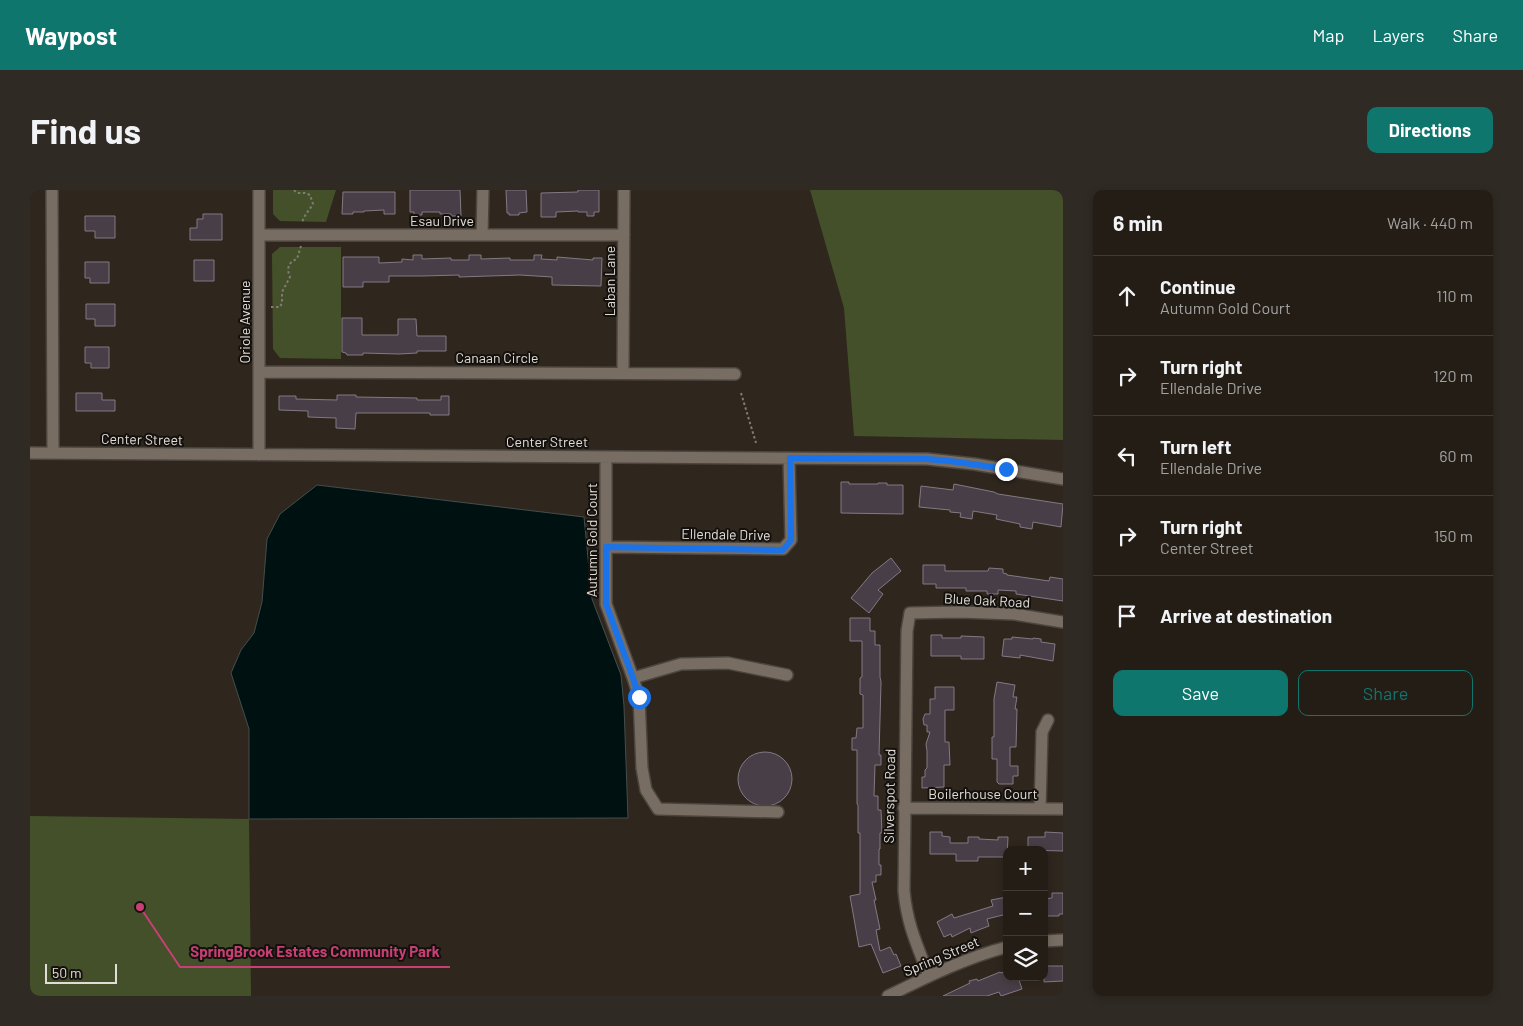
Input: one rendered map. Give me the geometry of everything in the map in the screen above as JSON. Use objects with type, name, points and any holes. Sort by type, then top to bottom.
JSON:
[{"type":"street","points":[[52,190],[52,453]]},
{"type":"street","name":"Oriole Avenue","points":[[259,190],[259,455]]},
{"type":"street","points":[[482,235],[483,190]]},
{"type":"street","name":"Laban Lane","points":[[623,372],[624,190]]},
{"type":"street","name":"Esau Drive","points":[[259,235],[624,235]]},
{"type":"street","name":"Canaan Circle","points":[[259,372],[623,372],[735,374]]},
{"type":"street","name":"Center Street","points":[[30,453],[927,459],[1063,479]]},
{"type":"street","name":"Autumn Gold Court","points":[[606,457],[606,604],[639,697],[642,768],[646,790],[658,809],[778,812]]},
{"type":"street","name":"Ellendale Drive","points":[[606,547],[783,550],[791,540],[790,458]]},
{"type":"street","name":"Blue Oak Road","points":[[910,613],[1014,614],[1063,622]]},
{"type":"street","name":"Silverspot Road","points":[[910,613],[907,631],[904,891],[910,929],[929,976]]},
{"type":"street","points":[[633,678],[681,664],[728,663],[787,675]]},
{"type":"street","points":[[1040,809],[1042,732],[1048,720]]},
{"type":"street","name":"Boilerhouse Court","points":[[904,808],[1063,809]]},
{"type":"street","points":[[1048,941],[1063,940]]},
{"type":"street","name":"Spring Street","points":[[888,996],[929,976],[1003,948]]},
{"type":"path","points":[[294,190],[297,193],[310,195],[313,204],[304,215],[302,223]]},
{"type":"path","points":[[271,307],[280,306],[282,303],[282,292],[290,277],[288,266],[292,260],[298,259],[300,246]]},
{"type":"path","points":[[740,393],[756,443]]},
{"type":"green space","points":[[273,190],[336,190],[326,222],[280,221],[273,214]]},
{"type":"green space","points":[[810,190],[1063,190],[1063,440],[854,436],[844,308]]},
{"type":"green space","points":[[280,247],[341,247],[341,359],[280,358],[273,349],[272,254]]},
{"type":"green space","points":[[30,816],[249,819],[251,996],[30,996]]},
{"type":"shaded area","points":[[317,485],[584,517],[592,599],[621,675],[628,818],[249,819],[249,729],[231,673],[241,650],[254,633],[262,602],[267,539],[280,514]]},
{"type":"building","points":[[410,190],[460,190],[461,216],[440,214],[440,212],[422,212],[422,215],[414,215],[414,212],[410,212]]},
{"type":"building","points":[[506,190],[526,190],[527,212],[519,213],[519,215],[509,215],[507,213]]},
{"type":"building","points":[[578,190],[599,190],[599,212],[594,212],[594,216],[587,216],[587,212],[578,211],[556,212],[556,217],[541,217],[541,193],[578,192]]},
{"type":"building","points":[[343,192],[395,192],[395,214],[384,214],[384,210],[342,214]]},
{"type":"building","points":[[203,214],[222,214],[222,240],[190,240],[190,228],[197,228],[197,219],[203,219]]},
{"type":"building","points":[[85,216],[115,216],[115,238],[95,238],[95,231],[85,231]]},
{"type":"building","points":[[413,255],[422,255],[422,259],[451,258],[451,260],[469,260],[469,255],[481,255],[481,259],[510,258],[510,260],[534,260],[534,255],[542,255],[541,259],[557,260],[557,257],[593,260],[593,258],[602,258],[601,286],[552,285],[552,277],[520,275],[459,277],[459,275],[389,276],[389,282],[363,282],[363,287],[343,287],[343,257],[379,257],[379,263],[402,262],[402,259],[413,260]]},
{"type":"building","points":[[194,260],[214,260],[214,281],[194,281]]},
{"type":"building","points":[[85,262],[109,262],[109,283],[90,283],[90,278],[85,278]]},
{"type":"building","points":[[86,304],[115,304],[115,326],[95,326],[95,319],[86,319]]},
{"type":"building","points":[[342,318],[362,318],[362,335],[398,335],[398,319],[416,319],[417,336],[446,336],[446,351],[347,355],[342,352]]},
{"type":"building","points":[[85,347],[109,347],[109,368],[91,368],[91,363],[85,363]]},
{"type":"building","points":[[76,393],[102,393],[102,400],[115,400],[115,411],[76,411]]},
{"type":"building","points":[[337,395],[417,398],[417,400],[441,400],[441,396],[449,396],[449,415],[430,415],[430,413],[356,413],[355,429],[336,428],[336,418],[308,417],[308,411],[279,410],[279,396],[296,396],[296,399],[337,400]]},
{"type":"building","points":[[841,482],[849,482],[849,484],[887,483],[887,485],[903,485],[903,514],[841,513]]},
{"type":"building","points":[[954,484],[998,494],[1063,504],[1061,527],[1033,522],[1032,529],[1020,527],[1020,524],[996,519],[997,515],[973,511],[972,519],[960,517],[961,513],[950,512],[950,510],[919,507],[921,486],[953,490]]},
{"type":"building","points":[[891,558],[901,571],[878,590],[883,594],[869,613],[851,598],[872,573]]},
{"type":"building","points":[[923,565],[945,565],[945,571],[1003,569],[1003,573],[1007,575],[1049,581],[1050,577],[1063,579],[1063,601],[1016,594],[1016,591],[998,590],[998,594],[987,594],[987,591],[966,591],[966,588],[936,588],[936,584],[923,584]]},
{"type":"building","points":[[850,618],[870,618],[870,631],[875,631],[875,645],[880,645],[879,755],[881,755],[881,765],[875,765],[874,796],[878,796],[878,810],[881,810],[882,833],[880,833],[879,865],[881,865],[881,875],[876,875],[876,882],[872,882],[880,929],[876,930],[880,951],[890,947],[894,955],[896,954],[901,966],[883,973],[871,944],[859,947],[850,896],[860,894],[857,750],[852,750],[852,738],[856,738],[857,728],[863,728],[863,695],[860,694],[862,641],[850,641]]},
{"type":"building","points":[[931,635],[942,635],[942,638],[961,638],[961,636],[984,637],[984,659],[961,659],[961,656],[931,656]]},
{"type":"building","points":[[1012,637],[1041,639],[1041,642],[1055,644],[1053,661],[1020,655],[1020,658],[1002,656],[1004,639],[1012,639]]},
{"type":"building","points":[[997,682],[1015,685],[1013,697],[1017,697],[1015,709],[1017,709],[1016,747],[1010,747],[1010,766],[1018,766],[1018,776],[1013,776],[1013,784],[999,784],[997,782],[997,759],[992,759],[994,699]]},
{"type":"building","points":[[935,687],[954,687],[954,710],[945,710],[945,742],[949,742],[950,765],[944,765],[944,787],[922,788],[922,777],[925,777],[925,770],[927,768],[926,744],[930,732],[927,732],[927,725],[924,725],[923,719],[925,714],[930,714],[930,699],[935,699]]},
{"type":"building","points":[[760,752],[770,752],[780,756],[788,764],[792,779],[788,794],[780,802],[770,806],[760,806],[750,802],[742,794],[738,784],[738,774],[742,764],[750,756]]},
{"type":"building","points":[[930,832],[942,832],[942,836],[950,837],[950,843],[968,843],[968,837],[998,840],[998,837],[1008,837],[1008,846],[1003,846],[1003,857],[978,857],[978,861],[956,861],[956,854],[930,854]]},
{"type":"building","points":[[1045,832],[1063,833],[1063,851],[1048,851],[1048,846],[1028,846],[1028,837],[1045,837]]},
{"type":"building","points":[[1052,893],[1063,893],[1063,914],[1048,916],[1048,898],[1052,898]]},
{"type":"building","points":[[1003,898],[1003,915],[987,919],[989,926],[971,933],[970,928],[952,937],[951,934],[944,937],[937,922],[952,914],[954,918],[993,906],[991,900]]},
{"type":"building","points":[[1048,966],[1063,966],[1063,981],[1044,982],[1048,981]]},
{"type":"building","points":[[1003,972],[1003,981],[1019,981],[1022,989],[1001,996],[999,992],[987,996],[943,996],[970,983],[969,981],[977,979],[978,981]]},
{"type":"place","name":"SpringBrook Estates Community Park","points":[[140,907]]},
{"type":"route","points":[[639,697],[606,604],[606,547],[783,550],[791,540],[790,458],[927,459],[1006,469]]}]
